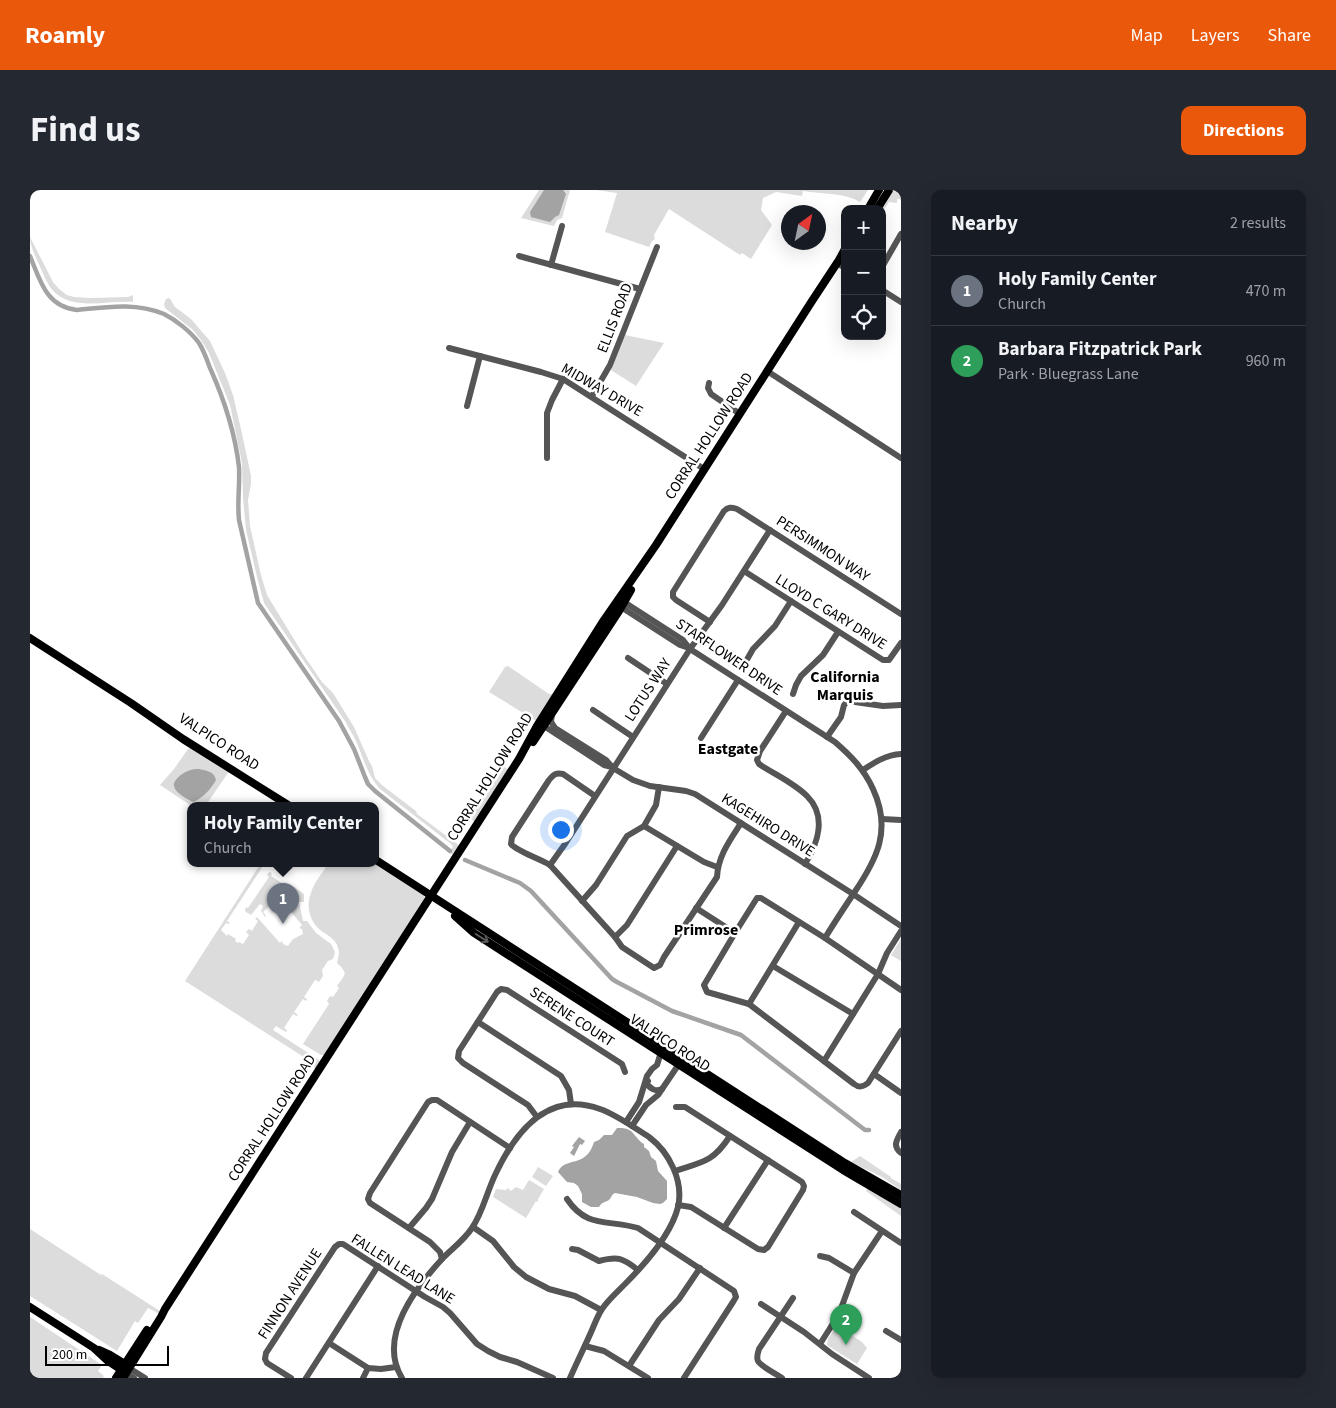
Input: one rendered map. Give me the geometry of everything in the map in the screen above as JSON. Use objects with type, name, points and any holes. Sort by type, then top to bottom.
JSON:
[{"type":"main road","points":[[870,205],[879,190]]},
{"type":"main road","points":[[880,205],[889,190]]},
{"type":"main road","name":"CORRAL HOLLOW ROAD","points":[[116,1378],[125,1370],[145,1332],[165,1309],[519,759],[604,620],[621,603],[650,560],[656,545],[704,469],[841,261]]},
{"type":"main road","points":[[519,759],[552,714],[621,603]]},
{"type":"main road","name":"VALPICO ROAD","points":[[30,638],[287,802]]},
{"type":"main road","name":"VALPICO ROAD","points":[[131,702],[183,739],[283,802]]},
{"type":"main road","name":"VALPICO ROAD","points":[[379,862],[431,896],[434,901],[457,917],[474,933],[844,1163],[901,1196]]},
{"type":"main road","name":"VALPICO ROAD","points":[[681,1061],[847,1173],[901,1204]]},
{"type":"main road","points":[[30,1307],[94,1348],[106,1353],[125,1370]]},
{"type":"street","points":[[551,265],[562,226]]},
{"type":"street","points":[[886,260],[901,234]]},
{"type":"street","name":"ELLIS ROAD","points":[[592,396],[610,365],[657,247]]},
{"type":"street","points":[[519,256],[640,289]]},
{"type":"street","points":[[886,293],[901,302]]},
{"type":"street","name":"MIDWAY DRIVE","points":[[449,348],[563,379],[704,469]]},
{"type":"street","points":[[467,406],[480,356]]},
{"type":"street","points":[[767,371],[901,458]]},
{"type":"street","points":[[547,458],[547,413],[563,379]]},
{"type":"street","points":[[709,383],[708,388],[712,394],[740,414]]},
{"type":"street","name":"PERSIMMON WAY","points":[[710,622],[676,600],[672,594],[724,511],[731,508],[737,509],[901,614]]},
{"type":"street","name":"LOTUS WAY","points":[[550,866],[667,684],[770,530]]},
{"type":"street","name":"LLOYD C GARY DRIVE","points":[[744,571],[883,660],[889,660],[901,643]]},
{"type":"street","points":[[745,662],[753,648],[775,626],[791,602]]},
{"type":"street","name":"STARFLOWER DRIVE","points":[[621,603],[680,645],[690,649],[827,737],[850,754],[867,775],[880,805],[882,819],[881,836],[876,855],[868,872],[825,938]]},
{"type":"street","points":[[793,694],[801,676],[823,655],[838,632]]},
{"type":"street","points":[[628,658],[667,684]]},
{"type":"street","points":[[571,673],[544,719],[544,726],[604,765],[613,768]]},
{"type":"street","points":[[701,738],[738,680]]},
{"type":"street","points":[[827,737],[841,717],[844,705],[848,701],[883,706],[901,705]]},
{"type":"street","points":[[593,710],[633,737]]},
{"type":"street","points":[[786,711],[758,755],[757,760],[759,764],[800,790],[813,804],[819,822],[818,833],[814,849],[805,864]]},
{"type":"street","points":[[552,714],[551,722],[555,728],[606,760],[613,768]]},
{"type":"street","points":[[863,770],[880,759],[901,754]]},
{"type":"street","name":"KAGEHIRO DRIVE","points":[[613,768],[641,784],[695,794],[854,894],[901,926]]},
{"type":"street","points":[[596,796],[563,774],[557,773],[549,780],[511,841],[512,846],[550,866],[622,947],[654,968],[660,965],[717,877],[717,867],[725,848],[741,823]]},
{"type":"street","points":[[582,901],[593,889],[627,836],[644,826],[656,805],[659,787]]},
{"type":"street","points":[[882,819],[901,820]]},
{"type":"street","points":[[644,826],[704,862],[717,867]]},
{"type":"street","points":[[615,937],[627,925],[677,846]]},
{"type":"street","points":[[901,990],[825,938],[761,898],[757,898],[704,985],[707,992],[749,1004],[860,1087],[868,1084],[901,1031]]},
{"type":"street","points":[[696,908],[735,933]]},
{"type":"street","points":[[749,1004],[799,922]]},
{"type":"street","points":[[824,1061],[878,974],[887,953],[901,931]]},
{"type":"street","points":[[773,966],[853,1014]]},
{"type":"street","name":"SERENE COURT","points":[[478,1022],[497,992],[501,989],[507,990],[622,1064],[625,1072]]},
{"type":"street","points":[[537,1117],[528,1105],[458,1058],[460,1051],[478,1022],[561,1076],[569,1090],[571,1104]]},
{"type":"street","points":[[629,1124],[639,1102],[647,1076],[657,1065],[662,1050]]},
{"type":"street","points":[[629,1124],[658,1095],[681,1061]]},
{"type":"street","points":[[874,1074],[901,1093]]},
{"type":"street","points":[[646,1083],[651,1089],[662,1089]]},
{"type":"street","points":[[442,1259],[436,1247],[370,1203],[368,1199],[370,1193],[428,1102],[432,1100],[437,1100],[510,1148]]},
{"type":"street","points":[[402,1378],[396,1367],[394,1349],[397,1326],[417,1291],[442,1259],[460,1243],[473,1227],[496,1173],[526,1125],[547,1111],[571,1104],[598,1108],[629,1124],[658,1144],[675,1171],[678,1183],[678,1205],[675,1216],[648,1259],[601,1310],[570,1378]]},
{"type":"street","points":[[676,1107],[685,1107],[802,1182],[804,1186],[804,1190],[768,1247],[764,1250],[758,1249],[692,1207],[678,1205]]},
{"type":"street","points":[[408,1228],[432,1199],[452,1152],[470,1122]]},
{"type":"street","points":[[901,1132],[895,1147],[901,1153]]},
{"type":"street","points":[[675,1171],[704,1162],[716,1154],[730,1136]]},
{"type":"street","points":[[724,1228],[768,1160]]},
{"type":"street","points":[[568,1198],[575,1210],[584,1216],[597,1221],[625,1224],[638,1228],[736,1293],[733,1302],[684,1378]]},
{"type":"street","points":[[854,1212],[901,1243]]},
{"type":"street","points":[[473,1227],[493,1241],[514,1267],[526,1277],[549,1289],[575,1296],[601,1310]]},
{"type":"street","points":[[820,1344],[839,1314],[854,1273],[882,1231]]},
{"type":"street","name":"FALLEN LEAD LANE","points":[[339,1244],[344,1244],[425,1297],[444,1307],[477,1344],[488,1351],[553,1378]]},
{"type":"street","name":"FINNON AVENUE","points":[[291,1378],[267,1363],[265,1359],[266,1353],[335,1247],[339,1244]]},
{"type":"street","points":[[572,1249],[578,1250],[599,1261],[618,1258],[630,1263],[638,1270]]},
{"type":"street","points":[[820,1256],[830,1258],[854,1273]]},
{"type":"street","points":[[306,1378],[378,1266]]},
{"type":"street","points":[[629,1366],[660,1320],[683,1293],[700,1268]]},
{"type":"street","points":[[782,1378],[761,1364],[757,1356],[759,1349],[793,1298]]},
{"type":"street","points":[[761,1304],[870,1378]]},
{"type":"street","points":[[886,1331],[901,1340]]},
{"type":"street","points":[[329,1343],[368,1368],[396,1367]]},
{"type":"street","points":[[585,1346],[604,1351],[648,1378]]},
{"type":"street","points":[[362,1378],[368,1368]]},
{"type":"street","points":[[125,1370],[134,1378]]},
{"type":"street","points":[[125,1370],[145,1378]]},
{"type":"shaded area","points":[[539,190],[570,190],[562,218],[557,220],[554,226],[521,218]]},
{"type":"shaded area","points":[[544,190],[563,190],[566,194],[559,215],[550,222],[531,217],[530,212]]},
{"type":"shaded area","points":[[596,190],[868,190],[860,202],[841,195],[803,191],[802,196],[776,192],[763,198],[761,210],[772,225],[751,259],[742,253],[740,255],[669,209],[654,235],[655,239],[649,247],[605,232],[617,193]]},
{"type":"shaded area","points":[[892,190],[901,190],[901,199],[897,199],[897,203],[889,202],[886,207],[886,205],[883,205]]},
{"type":"shaded area","points":[[30,237],[53,282],[67,295],[90,298],[128,297],[133,295],[133,302],[77,303],[58,295],[46,280],[32,249]]},
{"type":"shaded area","points":[[169,298],[175,307],[191,319],[210,341],[233,395],[251,476],[248,500],[250,526],[267,595],[303,654],[322,682],[333,693],[354,727],[372,766],[375,778],[416,811],[417,814],[460,846],[454,856],[449,852],[453,847],[451,844],[376,784],[368,772],[355,739],[345,721],[264,603],[246,530],[242,463],[230,405],[209,353],[201,340],[193,330],[165,308],[166,299]]},
{"type":"shaded area","points":[[625,335],[664,343],[636,386],[611,370]]},
{"type":"shaded area","points":[[508,666],[549,694],[553,694],[538,722],[489,692],[505,667]]},
{"type":"shaded area","points":[[191,747],[230,770],[208,802],[187,803],[160,785]]},
{"type":"shaded area","points":[[501,765],[509,770],[475,822],[468,817]]},
{"type":"shaded area","points":[[199,769],[212,773],[216,780],[200,799],[193,802],[175,789],[174,783],[177,778],[186,772]]},
{"type":"shaded area","points":[[379,865],[424,894],[425,900],[326,1055],[321,1055],[303,1044],[329,1004],[327,1001],[330,996],[333,997],[339,988],[337,986],[344,976],[344,972],[337,963],[339,952],[337,945],[333,939],[319,929],[311,917],[309,898],[316,881],[326,867],[379,867]]},
{"type":"shaded area","points":[[258,867],[262,867],[227,921],[230,923],[226,923],[221,930],[227,936],[228,934],[236,939],[235,941],[238,943],[243,944],[249,935],[246,932],[249,929],[252,931],[258,921],[255,919],[257,917],[280,943],[282,941],[283,944],[288,946],[293,939],[303,934],[302,929],[299,928],[302,925],[287,907],[279,910],[274,902],[263,912],[265,917],[261,911],[263,906],[260,904],[251,915],[245,910],[269,877],[267,875],[269,872],[272,873],[271,876],[291,889],[294,887],[304,894],[304,902],[299,902],[303,921],[307,921],[316,933],[331,944],[335,952],[333,959],[328,961],[322,970],[323,976],[319,982],[315,980],[304,997],[307,999],[306,1001],[303,999],[294,1012],[298,1015],[293,1014],[284,1028],[287,1030],[286,1032],[276,1026],[273,1030],[319,1060],[320,1063],[316,1070],[310,1061],[185,981]]},
{"type":"shaded area","points":[[901,939],[901,961],[891,955]]},
{"type":"shaded area","points":[[617,1128],[630,1131],[644,1144],[651,1157],[656,1161],[658,1171],[667,1181],[667,1199],[663,1203],[653,1203],[637,1197],[615,1193],[599,1207],[591,1207],[582,1202],[582,1194],[578,1186],[567,1182],[558,1172],[565,1164],[586,1156],[594,1142],[604,1135],[612,1135]]},
{"type":"shaded area","points":[[579,1137],[585,1141],[582,1145],[580,1144],[574,1156],[570,1153],[574,1147],[572,1146]]},
{"type":"shaded area","points":[[860,1156],[901,1184],[901,1190],[882,1177],[851,1162]]},
{"type":"shaded area","points":[[538,1167],[553,1176],[546,1186],[532,1177]]},
{"type":"shaded area","points":[[529,1180],[544,1189],[538,1202],[536,1201],[526,1218],[493,1197],[496,1189],[506,1190],[508,1188],[511,1191],[516,1187],[523,1190]]},
{"type":"shaded area","points":[[868,1187],[901,1208],[901,1216],[866,1191]]},
{"type":"shaded area","points":[[30,1229],[160,1311],[158,1313],[148,1308],[138,1323],[135,1321],[117,1351],[30,1296]]},
{"type":"shaded area","points":[[30,1317],[102,1365],[98,1371],[104,1376],[103,1378],[30,1378]]},
{"type":"shaded area","points":[[837,1325],[862,1342],[867,1348],[857,1364],[827,1345],[828,1339]]},
{"type":"waterway","points":[[30,256],[41,283],[51,298],[58,304],[77,310],[121,306],[153,310],[164,314],[178,323],[199,343],[220,392],[235,442],[239,467],[239,520],[258,603],[339,721],[354,749],[368,784],[450,851]]},
{"type":"waterway","points":[[465,860],[520,883],[531,891],[612,979],[672,1011],[741,1035],[865,1130],[869,1130]]},
{"type":"place","name":"Holy Family Center","points":[[283,924]]},
{"type":"place","name":"Barbara Fitzpatrick Park","points":[[846,1345]]},
{"type":"district","name":"California Marquis","points":[[845,686]]},
{"type":"district","name":"Eastgate","points":[[728,749]]},
{"type":"district","name":"Primrose","points":[[706,930]]}]
